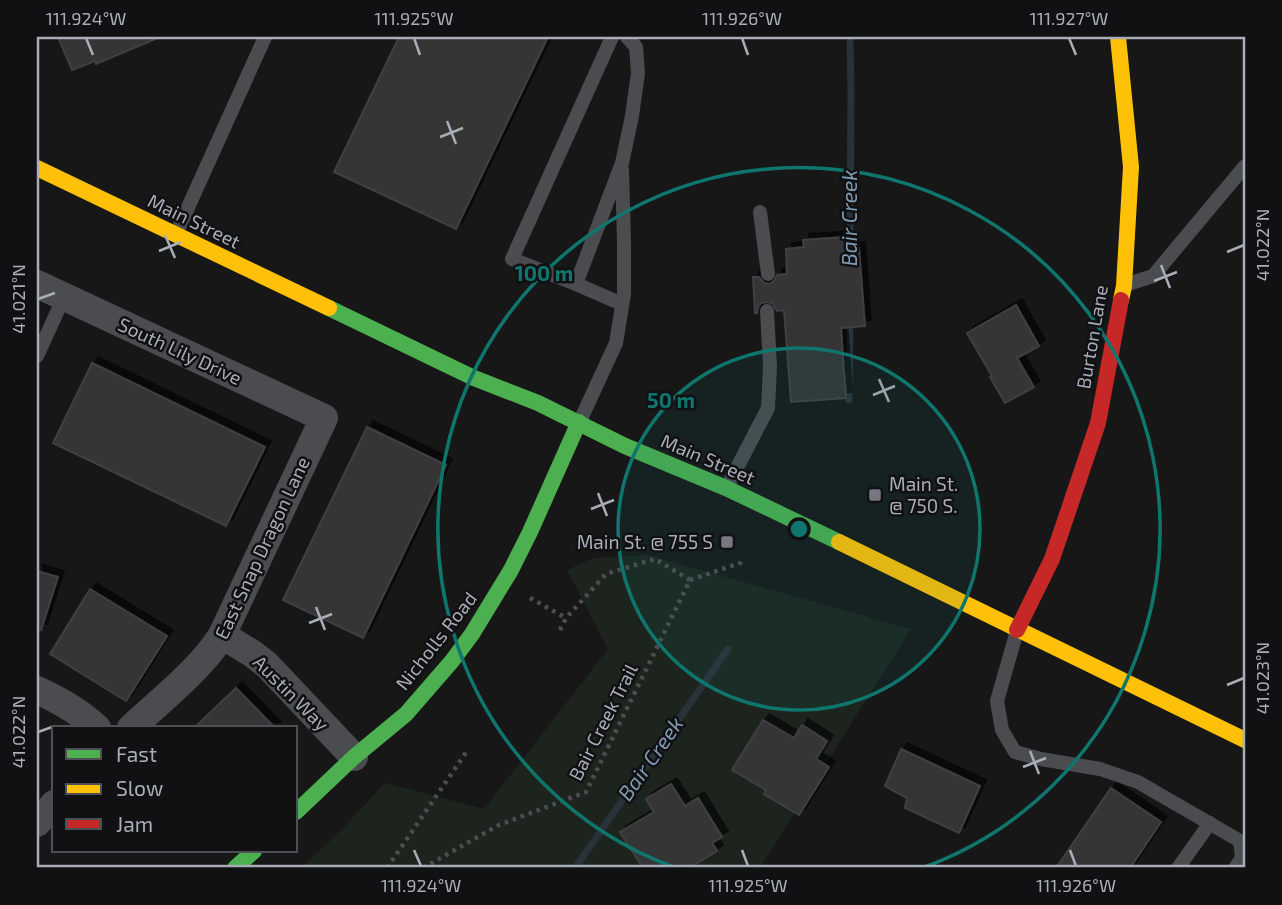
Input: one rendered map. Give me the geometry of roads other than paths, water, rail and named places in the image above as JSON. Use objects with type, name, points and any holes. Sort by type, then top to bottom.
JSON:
[{"type":"main road","name":"Burton Lane","points":[[1017,630],[1052,559],[1098,423],[1124,286],[1131,167],[1118,37]]},
{"type":"main road","name":"Main Street","points":[[37,168],[474,378],[726,488],[1245,740]]},
{"type":"main road","name":"Nicholls Road","points":[[298,810],[354,757],[406,714],[472,634],[511,570],[579,422]]},
{"type":"main road","points":[[236,868],[253,852]]},
{"type":"street","name":"South Lily Drive","points":[[37,284],[324,418]]},
{"type":"street","name":"East Snap Dragon Lane","points":[[133,726],[215,647],[324,418]]},
{"type":"street","name":"Austin Way","points":[[222,635],[267,665],[354,757]]},
{"type":"street","points":[[37,690],[71,707],[95,726]]},
{"type":"street","points":[[37,823],[52,806]]},
{"type":"lane","points":[[175,235],[265,37]]},
{"type":"lane","points":[[612,37],[512,258],[622,304]]},
{"type":"lane","points":[[576,284],[622,163],[632,116],[638,73],[636,47],[627,37]]},
{"type":"lane","points":[[579,422],[616,343],[624,294],[622,163]]},
{"type":"lane","points":[[1124,286],[1153,276],[1245,166]]},
{"type":"lane","points":[[760,212],[768,274]]},
{"type":"lane","points":[[37,356],[64,297]]},
{"type":"lane","points":[[726,488],[768,408],[770,368],[767,311]]},
{"type":"lane","points":[[1017,630],[997,701],[1002,730],[1015,752],[1100,769],[1138,782],[1240,841],[1242,858],[1235,868]]},
{"type":"lane","points":[[1178,868],[1210,823]]},
{"type":"waterway","name":"Bair Creek","points":[[850,37],[850,256]]},
{"type":"waterway","name":"Bair Creek","points":[[849,400],[850,320]]},
{"type":"waterway","name":"Bair Creek","points":[[575,868],[728,649]]},
{"type":"place","name":"Main St. @ 750 S.","points":[[875,495]]},
{"type":"place","name":"Main St. @ 755 S","points":[[727,542]]}]
